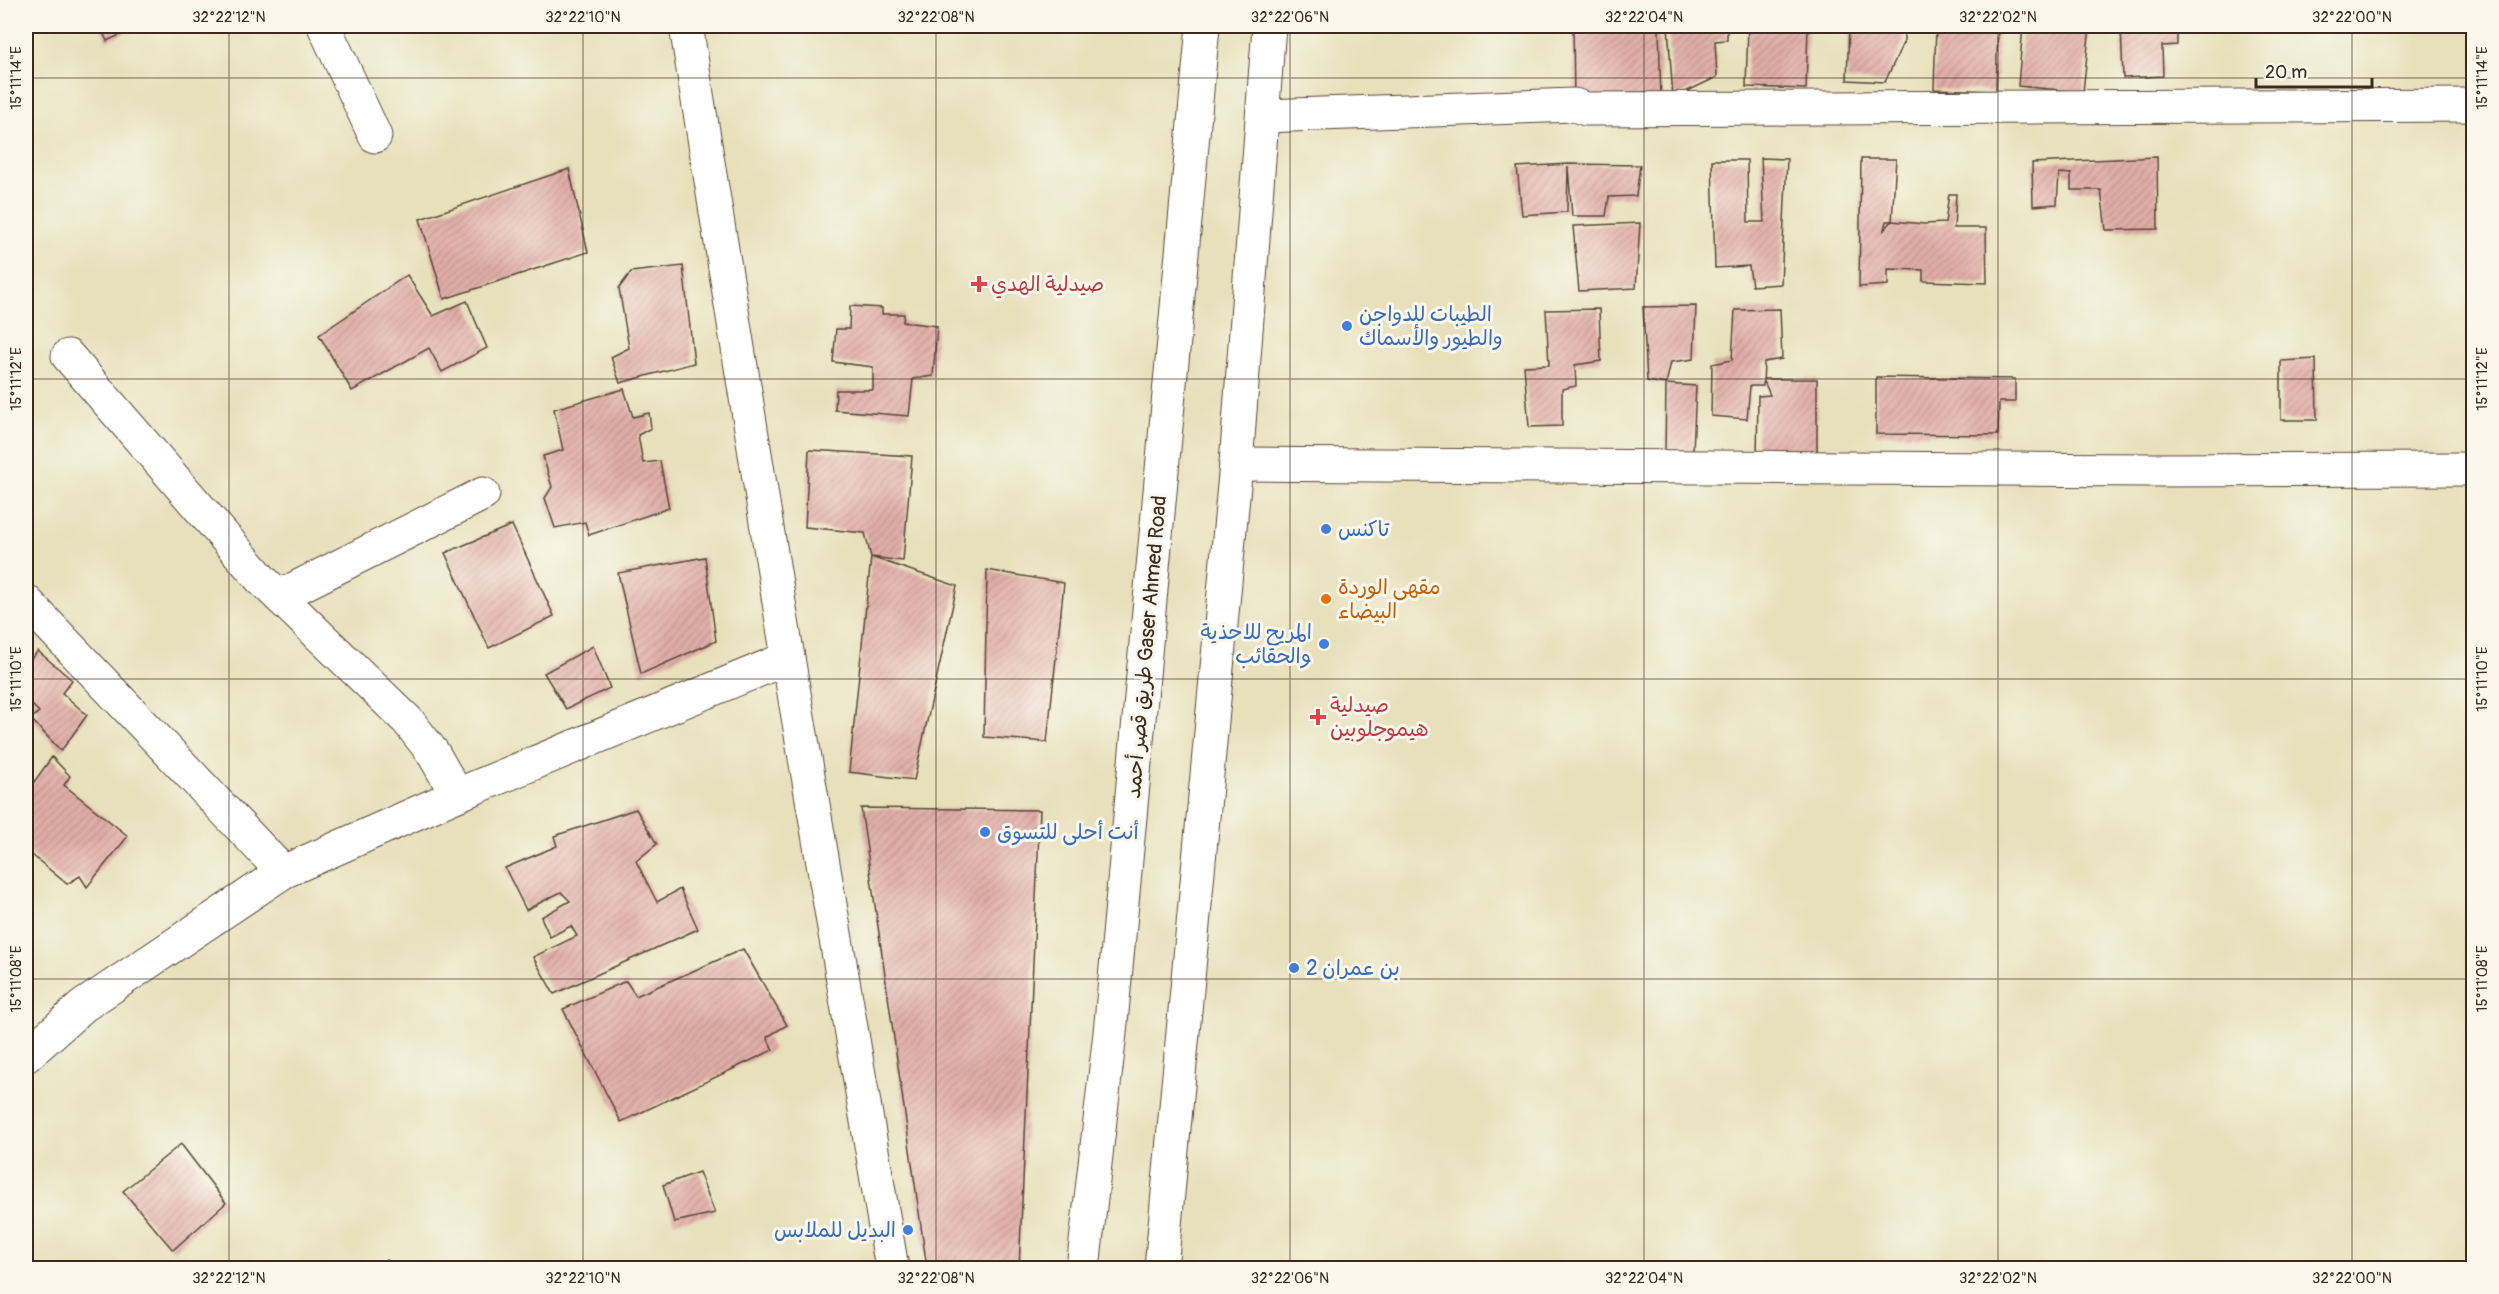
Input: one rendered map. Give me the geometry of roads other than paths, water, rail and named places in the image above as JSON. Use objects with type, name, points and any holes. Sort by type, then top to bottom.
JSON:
[{"type":"street","points":[[324,26],[375,136]]},
{"type":"street","points":[[686,26],[788,658],[892,1269]]},
{"type":"street","name":"طريق قصر أحمد Gaser Ahmed Road","points":[[1083,1269],[1110,1033],[1203,26]]},
{"type":"street","points":[[1161,1269],[1236,464],[1269,26]]},
{"type":"street","points":[[1263,116],[1574,105],[1586,109],[2474,105]]},
{"type":"street","points":[[68,356],[261,579],[408,721],[433,753],[458,795]]},
{"type":"street","points":[[1236,464],[2153,470],[2474,469]]},
{"type":"street","points":[[280,596],[483,494]]},
{"type":"street","points":[[26,601],[283,872]]},
{"type":"street","points":[[26,1056],[83,1006],[283,872],[458,795],[788,658]]},
{"type":"place","name":"صيدلية الهدي","points":[[979,284]]},
{"type":"place","name":"الطيبات للدواجن والطيور والأسماك","points":[[1347,326]]},
{"type":"place","name":"تاكنس","points":[[1326,529]]},
{"type":"place","name":"مقهى الوردة البيضاء","points":[[1326,599]]},
{"type":"place","name":"المريح للاحذية والحقائب","points":[[1324,644]]},
{"type":"place","name":"صيدلية هيموجلوبين","points":[[1318,717]]},
{"type":"place","name":"أنت أحلى للتسوق","points":[[985,832]]},
{"type":"place","name":"بن عمران 2","points":[[1294,968]]},
{"type":"place","name":"البديل للملابس","points":[[908,1230]]}]
